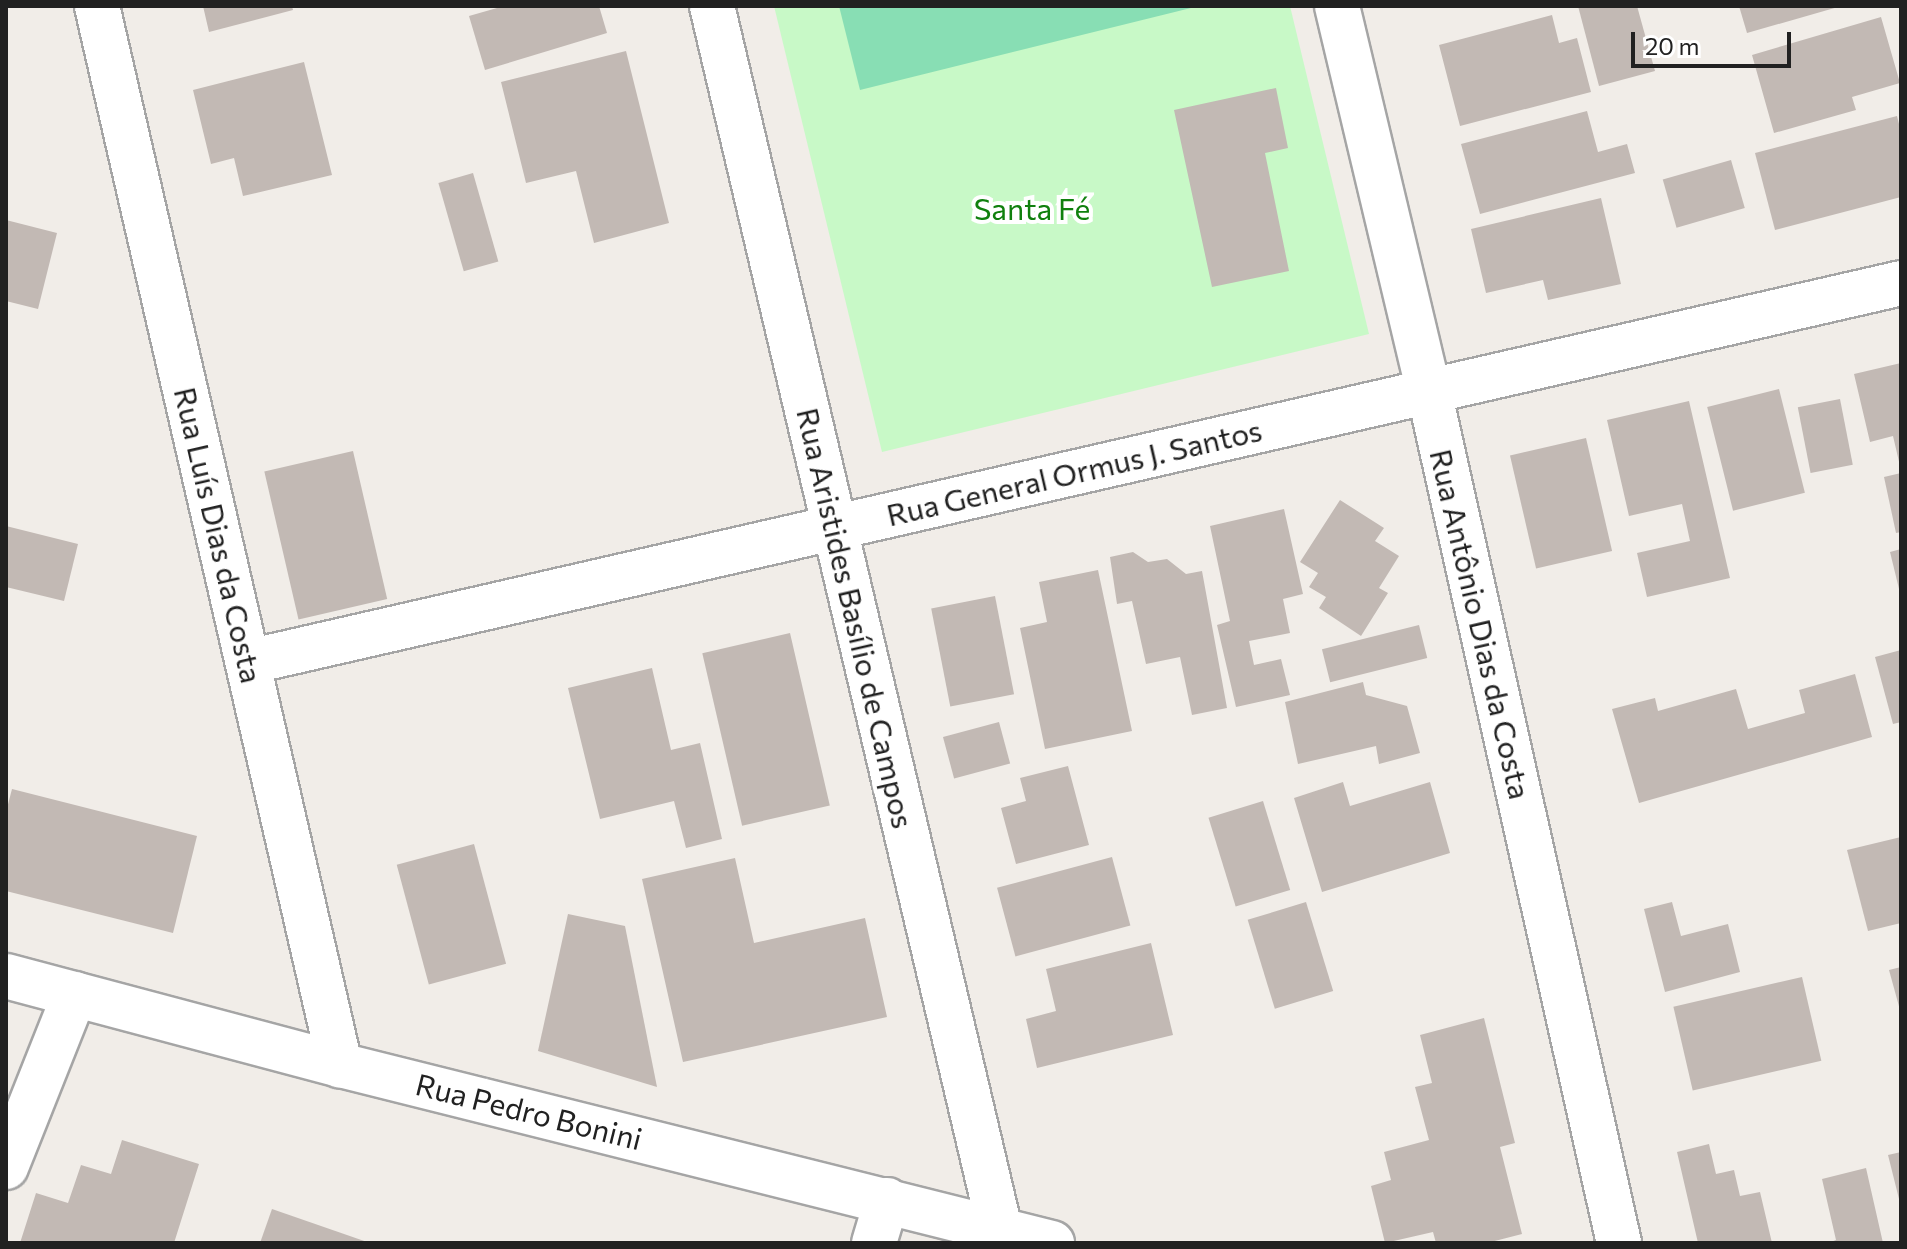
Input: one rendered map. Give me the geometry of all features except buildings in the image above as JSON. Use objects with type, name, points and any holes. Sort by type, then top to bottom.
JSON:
[{"type":"street","name":"Rua Luís Dias da Costa","points":[[97,6],[340,1065]]},
{"type":"street","name":"Rua Aristides Basílio de Campos","points":[[712,6],[1000,1230]]},
{"type":"street","name":"Rua Antônio Dias da Costa","points":[[1337,6],[1429,391],[1619,1243]]},
{"type":"street","name":"Rua General Ormus J. Santos","points":[[248,662],[1901,283]]},
{"type":"street","name":"Rua Pedro Bonini","points":[[6,976],[340,1065],[1052,1243]]},
{"type":"street","points":[[6,1167],[75,994]]},
{"type":"street","points":[[874,1243],[887,1200]]},
{"type":"green space","name":"Santa Fé","points":[[774,6],[1290,6],[1369,334],[882,452]]},
{"type":"green space","points":[[839,6],[1199,6],[860,90]]}]
